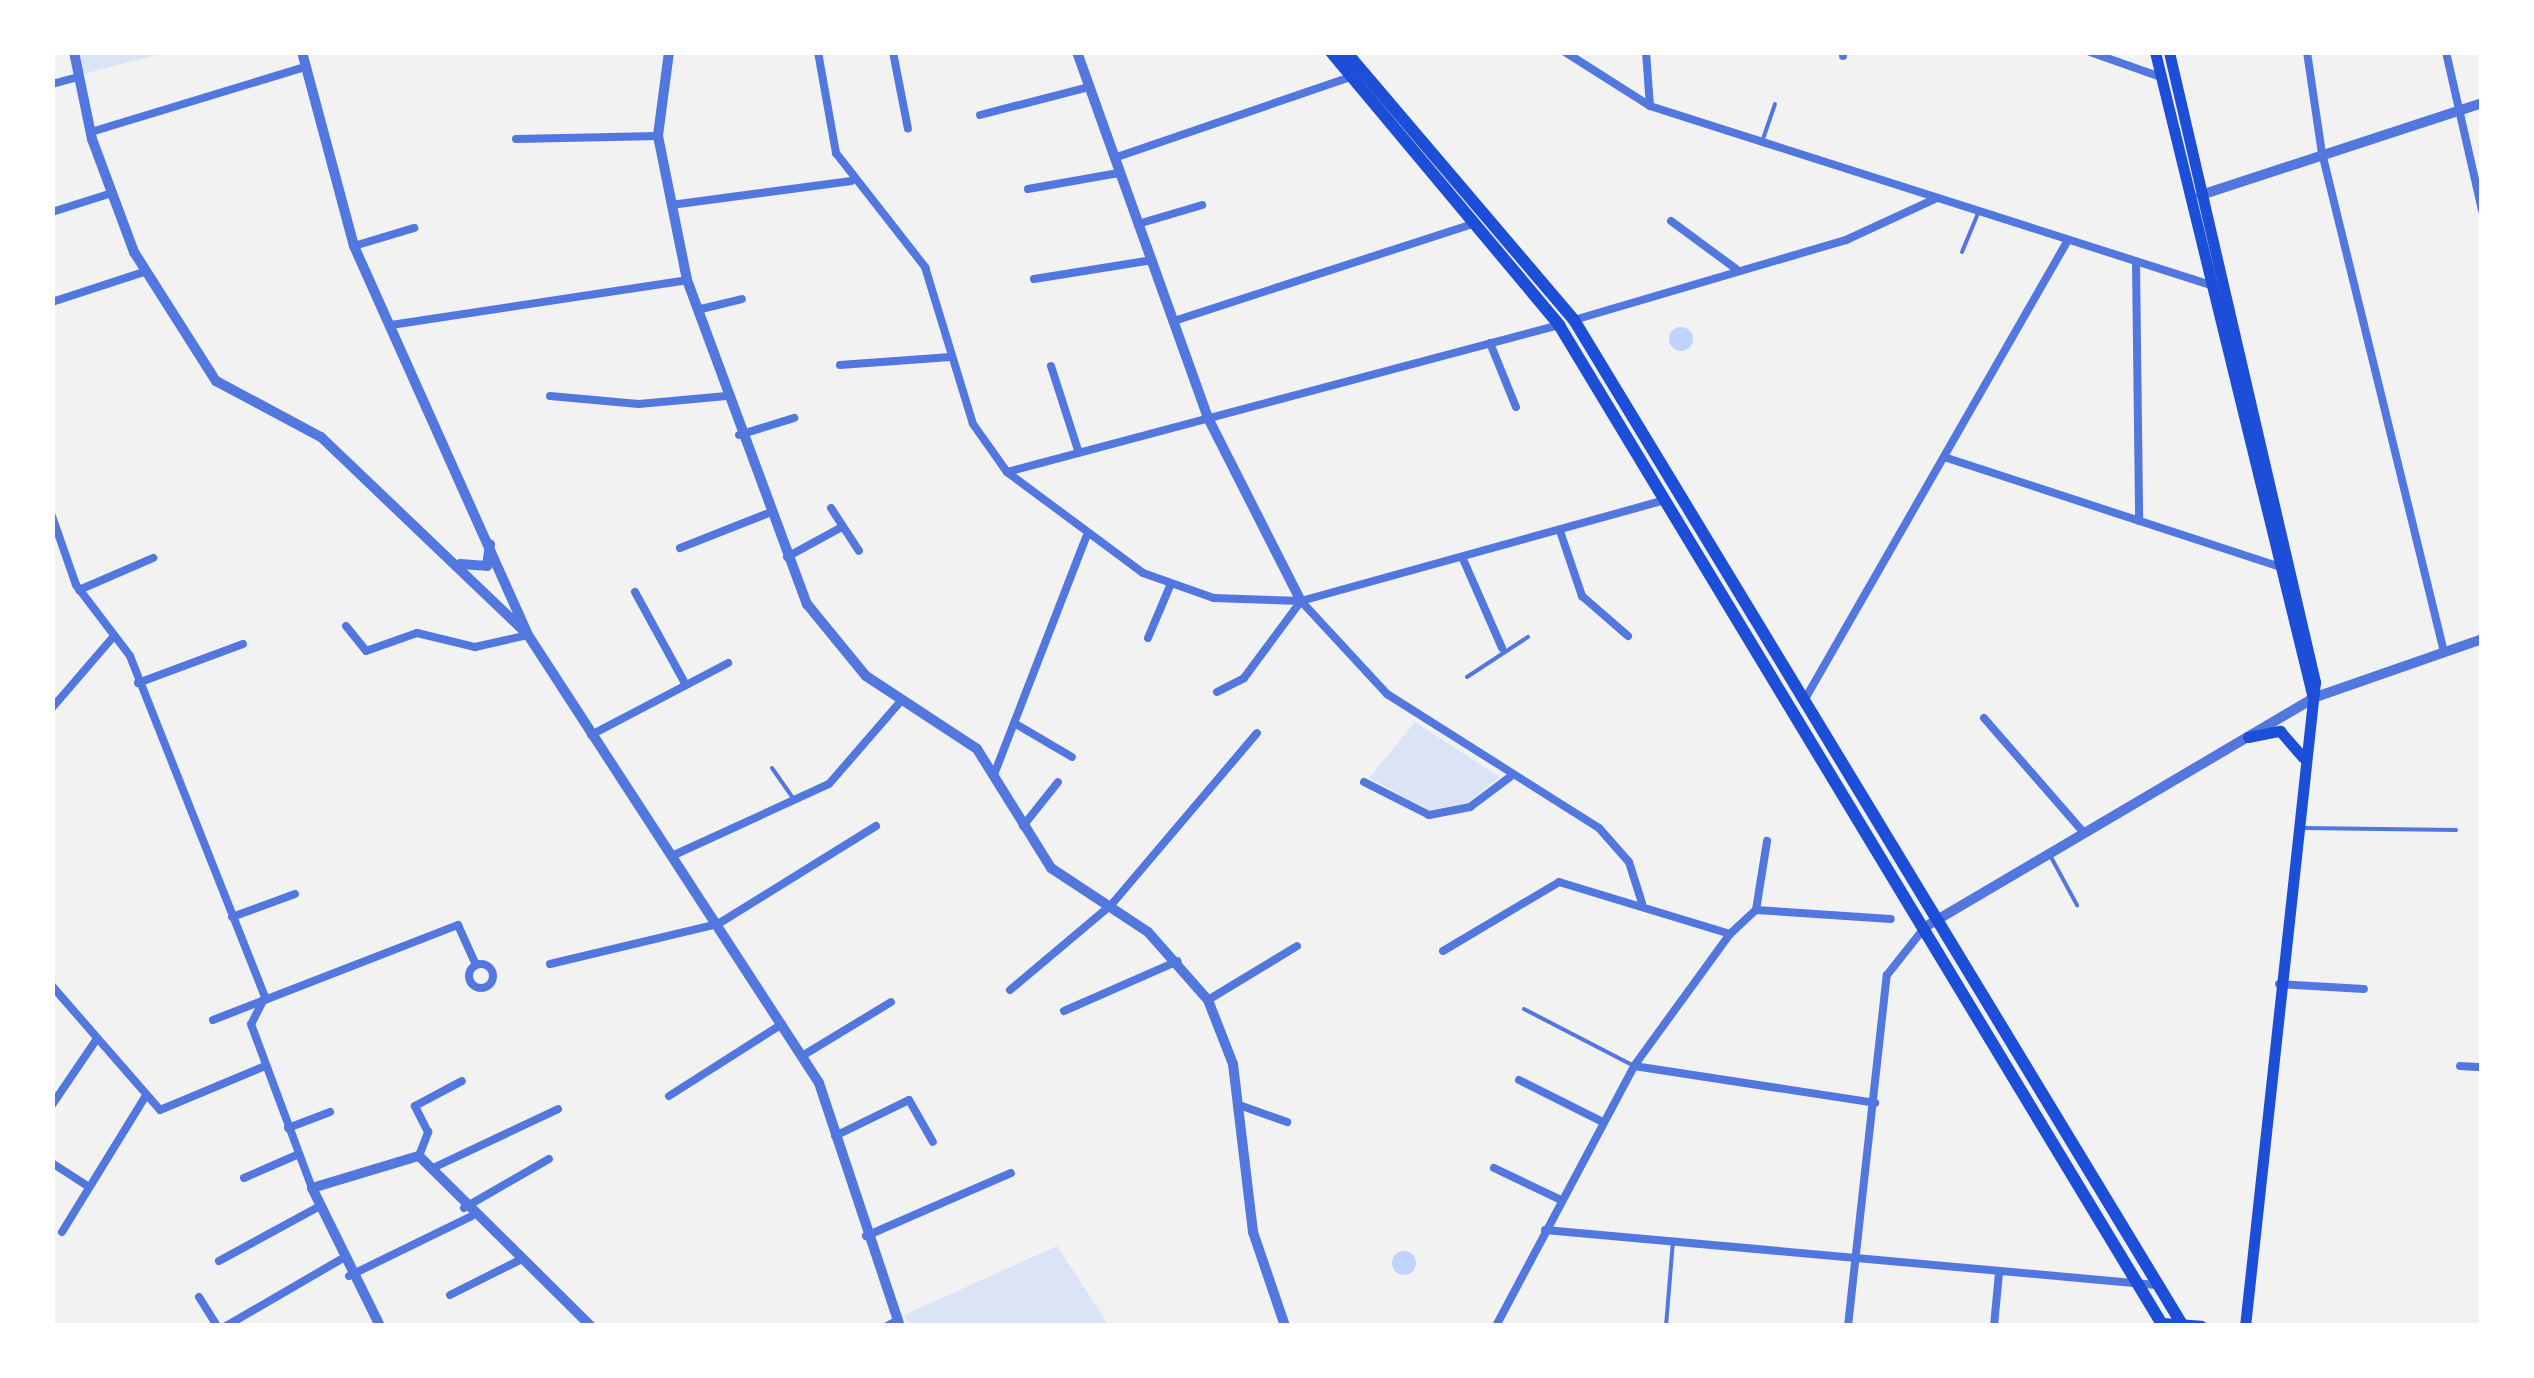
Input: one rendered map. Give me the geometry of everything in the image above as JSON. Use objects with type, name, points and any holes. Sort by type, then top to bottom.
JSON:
[{"type":"main road","points":[[1331,52],[1559,325],[2162,1324],[2201,1326]]},
{"type":"main road","points":[[1346,52],[1574,320],[2181,1322]]},
{"type":"main road","points":[[2155,52],[2196,196]]},
{"type":"main road","points":[[2169,52],[2196,196],[2313,698],[2295,828],[2245,1326]]},
{"type":"main road","points":[[2248,737],[2286,734],[2303,766]]},
{"type":"street","points":[[74,52],[91,132],[144,272],[216,382],[321,437],[528,635]]},
{"type":"street","points":[[302,52],[354,246],[488,533],[528,635],[589,736],[674,854],[802,1056],[835,1136],[895,1324]]},
{"type":"street","points":[[669,52],[658,136],[687,280],[701,310],[739,436],[786,557],[842,654],[901,701],[963,735],[995,772],[1021,828],[1052,868],[1112,904],[1178,961],[1208,1000],[1242,1106],[1253,1232],[1284,1326]]},
{"type":"street","points":[[830,52],[818,53],[828,124],[851,181],[915,248],[973,424],[1007,472],[1086,537],[1170,586],[1241,602],[1302,601],[1463,560],[1666,500]]},
{"type":"street","points":[[893,52],[908,130]]},
{"type":"street","points":[[1076,52],[1208,418],[1302,601],[1387,694],[1510,778],[1607,835],[1629,862],[1642,903]]},
{"type":"street","points":[[1565,52],[1650,106],[2217,285]]},
{"type":"street","points":[[1646,52],[1650,106]]},
{"type":"street","points":[[2090,52],[2174,81]]},
{"type":"street","points":[[2308,52],[2322,153],[2444,652]]},
{"type":"street","points":[[2446,52],[2455,108],[2482,210]]},
{"type":"street","points":[[91,132],[305,67]]},
{"type":"street","points":[[52,84],[79,77]]},
{"type":"street","points":[[1114,158],[1354,77]]},
{"type":"street","points":[[980,116],[1089,86]]},
{"type":"street","points":[[2196,196],[2482,102]]},
{"type":"street","points":[[516,138],[658,136]]},
{"type":"street","points":[[1028,189],[1119,173]]},
{"type":"street","points":[[671,205],[851,181]]},
{"type":"street","points":[[52,212],[112,193]]},
{"type":"street","points":[[1574,320],[1846,240],[1937,198]]},
{"type":"street","points":[[1138,224],[1202,205]]},
{"type":"street","points":[[1671,221],[1736,270]]},
{"type":"street","points":[[1174,321],[1473,224]]},
{"type":"street","points":[[354,246],[414,228]]},
{"type":"street","points":[[1805,699],[2068,240]]},
{"type":"street","points":[[1034,279],[1152,260]]},
{"type":"street","points":[[2136,262],[2139,521]]},
{"type":"street","points":[[52,302],[144,272]]},
{"type":"street","points":[[391,324],[687,280]]},
{"type":"street","points":[[701,310],[742,299]]},
{"type":"street","points":[[1007,472],[1559,325]]},
{"type":"street","points":[[1490,343],[1516,406]]},
{"type":"street","points":[[840,365],[950,356]]},
{"type":"street","points":[[1052,366],[1079,453]]},
{"type":"street","points":[[550,396],[640,404],[726,396]]},
{"type":"street","points":[[739,436],[794,418]]},
{"type":"street","points":[[1944,457],[2283,565]]},
{"type":"street","points":[[831,508],[840,528]]},
{"type":"street","points":[[680,548],[769,513]]},
{"type":"street","points":[[52,516],[79,590],[114,637],[138,683],[265,997]]},
{"type":"street","points":[[786,557],[840,528],[850,529],[859,551]]},
{"type":"street","points":[[1560,531],[1582,596],[1628,636]]},
{"type":"street","points":[[450,560],[487,566],[488,533]]},
{"type":"street","points":[[995,772],[1086,537]]},
{"type":"street","points":[[79,590],[153,558]]},
{"type":"street","points":[[1463,560],[1502,648]]},
{"type":"street","points":[[1148,638],[1170,586]]},
{"type":"street","points":[[635,592],[686,685]]},
{"type":"street","points":[[1217,692],[1244,678],[1302,601]]},
{"type":"street","points":[[346,626],[366,650],[417,633],[474,646],[528,635]]},
{"type":"street","points":[[52,708],[114,637]]},
{"type":"street","points":[[1848,1326],[1886,975],[1925,927],[2313,698],[2482,639]]},
{"type":"street","points":[[138,683],[242,644]]},
{"type":"street","points":[[589,736],[728,663]]},
{"type":"street","points":[[674,854],[829,784],[901,701]]},
{"type":"street","points":[[1984,718],[2084,833]]},
{"type":"street","points":[[1014,723],[1072,757]]},
{"type":"street","points":[[1010,990],[1112,904],[1256,733]]},
{"type":"street","points":[[1364,782],[1429,815],[1470,808],[1510,778]]},
{"type":"street","points":[[1021,828],[1058,782]]},
{"type":"street","points":[[550,964],[718,924],[876,826]]},
{"type":"street","points":[[1496,1326],[1634,1066],[1730,934],[1756,910],[1767,841]]},
{"type":"street","points":[[1443,951],[1548,882],[1642,903],[1730,934]]},
{"type":"street","points":[[232,918],[295,894]]},
{"type":"street","points":[[1756,910],[1891,919]]},
{"type":"street","points":[[213,1020],[457,925],[476,966]]},
{"type":"street","points":[[1208,1000],[1297,946]]},
{"type":"street","points":[[1064,1012],[1178,961]]},
{"type":"street","points":[[2279,984],[2364,989]]},
{"type":"street","points":[[52,986],[145,1097],[164,1111],[264,1068]]},
{"type":"street","points":[[265,997],[251,1024],[264,1068],[340,1260],[380,1326]]},
{"type":"street","points":[[802,1056],[891,1002]]},
{"type":"street","points":[[668,1096],[782,1024]]},
{"type":"street","points":[[52,1106],[96,1040]]},
{"type":"street","points":[[1634,1066],[1875,1103]]},
{"type":"street","points":[[2460,1066],[2482,1067]]},
{"type":"street","points":[[1519,1080],[1604,1122]]},
{"type":"street","points":[[418,1156],[428,1132],[415,1106],[462,1081]]},
{"type":"street","points":[[62,1232],[145,1097]]},
{"type":"street","points":[[835,1136],[909,1100],[933,1142]]},
{"type":"street","points":[[1242,1106],[1287,1122]]},
{"type":"street","points":[[435,1168],[558,1110]]},
{"type":"street","points":[[288,1128],[330,1112]]},
{"type":"street","points":[[244,1178],[299,1154]]},
{"type":"street","points":[[418,1156],[435,1168],[468,1212],[591,1326]]},
{"type":"street","points":[[312,1188],[418,1156]]},
{"type":"street","points":[[349,1276],[468,1212],[549,1159]]},
{"type":"street","points":[[52,1163],[89,1187]]},
{"type":"street","points":[[1494,1168],[1561,1200]]},
{"type":"street","points":[[866,1236],[1012,1172]]},
{"type":"street","points":[[219,1261],[318,1207]]},
{"type":"street","points":[[1545,1230],[2161,1285]]},
{"type":"street","points":[[226,1326],[340,1260]]},
{"type":"street","points":[[450,1295],[520,1260]]},
{"type":"street","points":[[1994,1326],[1999,1273]]},
{"type":"street","points":[[199,1297],[217,1326]]},
{"type":"lane","points":[[1762,142],[1775,104]]},
{"type":"lane","points":[[1962,252],[1979,211]]},
{"type":"lane","points":[[1467,676],[1502,648],[1528,637]]},
{"type":"lane","points":[[772,768],[795,802]]},
{"type":"lane","points":[[2295,828],[2456,830]]},
{"type":"lane","points":[[2048,853],[2077,905]]},
{"type":"lane","points":[[1524,1009],[1634,1066]]},
{"type":"lane","points":[[1666,1326],[1673,1241]]},
{"type":"shaded area","points":[[168,52],[83,74],[79,53]]},
{"type":"shaded area","points":[[1415,722],[1500,777],[1467,803],[1429,810],[1369,778]]},
{"type":"shaded area","points":[[1057,1246],[1109,1325],[910,1325],[904,1315]]},
{"type":"water","points":[[1681,327],[1690,330],[1690,348],[1681,351],[1672,348],[1669,339],[1672,330]]},
{"type":"water","points":[[1404,1251],[1413,1254],[1413,1272],[1404,1275],[1395,1272],[1392,1263],[1395,1254]]}]
